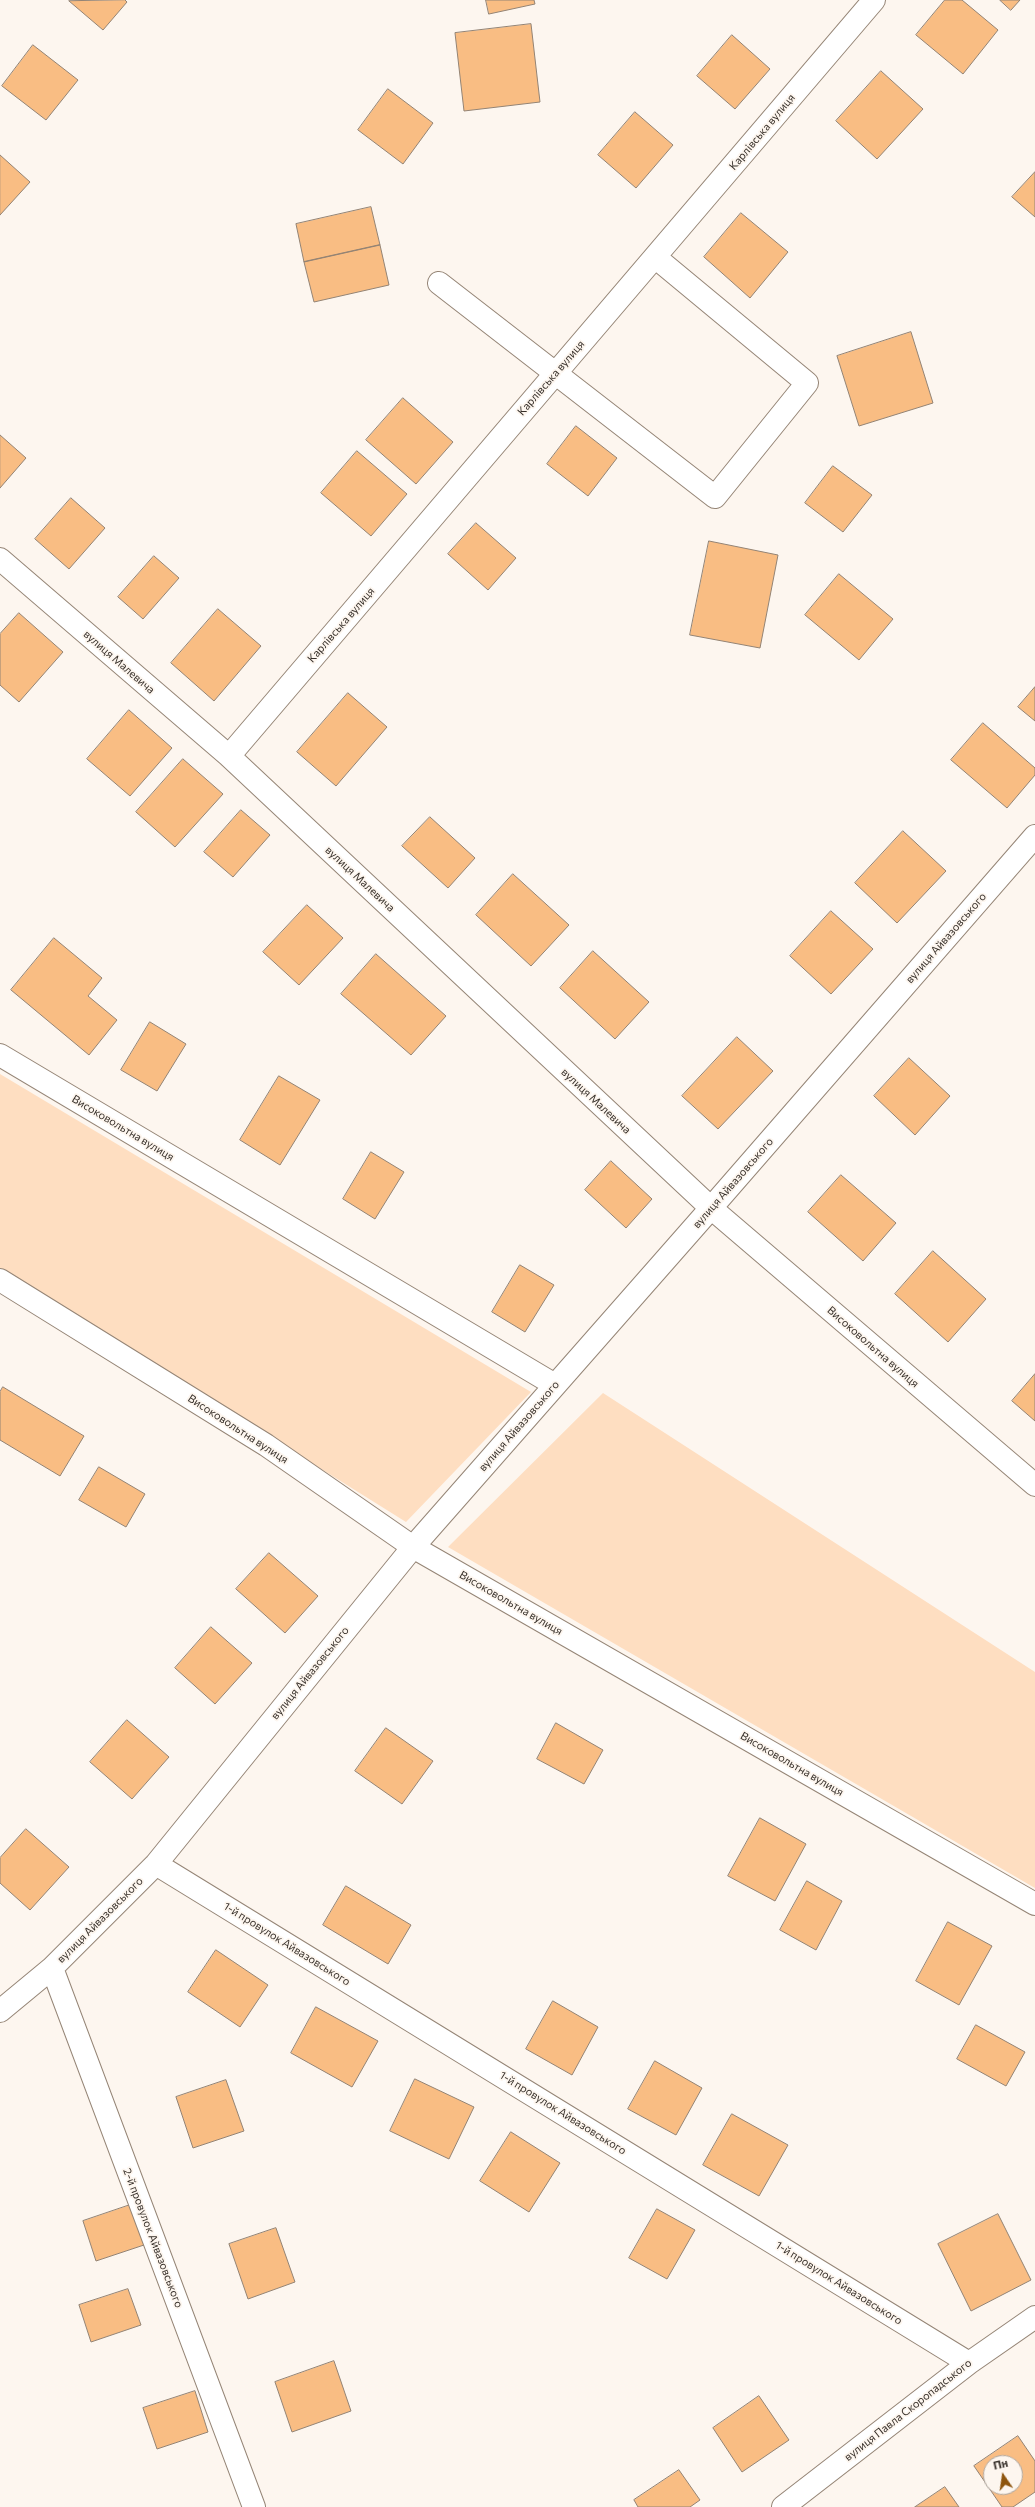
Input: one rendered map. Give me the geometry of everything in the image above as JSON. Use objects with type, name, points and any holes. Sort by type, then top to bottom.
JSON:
[{"type":"street","name":"Карлівська вулиця","points":[[228,756],[874,0]]},
{"type":"street","points":[[439,282],[715,497],[806,383],[655,257]]},
{"type":"street","name":"вулиця Малевича","points":[[0,559],[228,756],[711,1208]]},
{"type":"street","name":"вулиця Айвазовського","points":[[0,2012],[52,1968],[156,1864],[413,1547],[1035,836]]},
{"type":"street","name":"Високовольтна вулиця","points":[[0,1054],[555,1385]]},
{"type":"street","name":"Високовольтна вулиця","points":[[711,1208],[1035,1485]]},
{"type":"street","name":"Високовольтна вулиця","points":[[0,1280],[266,1445],[413,1547],[1035,1904]]},
{"type":"street","name":"1-й провулок Айвазовського","points":[[156,1864],[969,2363]]},
{"type":"street","name":"2-й провулок Айвазовського","points":[[52,1968],[254,2507]]},
{"type":"street","name":"вулиця Павла Скоропадського","points":[[783,2507],[969,2363],[1035,2317]]},
{"type":"shaded area","points":[[0,1074],[531,1392],[406,1522],[0,1268]]},
{"type":"shaded area","points":[[603,1393],[1035,1672],[1035,1888],[448,1547]]},
{"type":"building","points":[[125,0],[127,2],[103,30],[69,1]]},
{"type":"building","points":[[486,0],[534,0],[535,4],[489,14]]},
{"type":"building","points":[[945,0],[962,0],[998,30],[963,74],[916,35]]},
{"type":"building","points":[[1000,0],[1020,0],[1011,10]]},
{"type":"building","points":[[531,24],[540,102],[464,111],[455,33]]},
{"type":"building","points":[[732,35],[770,69],[735,109],[697,76]]},
{"type":"building","points":[[33,45],[78,80],[46,120],[2,86]]},
{"type":"building","points":[[881,71],[923,109],[877,159],[836,121]]},
{"type":"building","points":[[388,89],[433,123],[403,164],[358,130]]},
{"type":"building","points":[[635,112],[673,145],[636,188],[598,155]]},
{"type":"building","points":[[0,155],[30,182],[0,215]]},
{"type":"building","points":[[1035,172],[1035,217],[1012,197]]},
{"type":"building","points":[[371,207],[380,245],[304,262],[296,224]]},
{"type":"building","points":[[741,213],[788,252],[750,298],[704,257]]},
{"type":"building","points":[[380,245],[389,285],[314,302],[304,262]]},
{"type":"building","points":[[911,332],[933,403],[859,426],[837,356]]},
{"type":"building","points":[[403,398],[453,442],[416,484],[366,440]]},
{"type":"building","points":[[576,426],[617,458],[588,496],[547,464]]},
{"type":"building","points":[[0,435],[26,458],[0,488]]},
{"type":"building","points":[[357,451],[407,494],[371,536],[321,493]]},
{"type":"building","points":[[833,466],[872,495],[843,532],[805,503]]},
{"type":"building","points":[[71,498],[105,528],[69,569],[35,539]]},
{"type":"building","points":[[476,523],[516,558],[488,590],[448,554]]},
{"type":"building","points":[[709,541],[778,555],[760,648],[690,635]]},
{"type":"building","points":[[154,556],[179,578],[143,619],[118,597]]},
{"type":"building","points":[[839,574],[893,619],[859,660],[805,615]]},
{"type":"building","points":[[218,609],[261,646],[214,701],[171,663]]},
{"type":"building","points":[[19,613],[63,652],[19,702],[0,685],[0,634]]},
{"type":"building","points":[[1035,687],[1035,721],[1018,707]]},
{"type":"building","points":[[348,693],[387,727],[336,786],[297,752]]},
{"type":"building","points":[[129,710],[172,748],[130,796],[87,759]]},
{"type":"building","points":[[983,723],[1035,768],[1035,775],[1007,808],[951,760]]},
{"type":"building","points":[[183,759],[223,794],[175,847],[136,812]]},
{"type":"building","points":[[241,810],[270,835],[233,877],[204,852]]},
{"type":"building","points":[[430,817],[475,858],[448,888],[402,846]]},
{"type":"building","points":[[903,831],[946,871],[897,923],[855,883]]},
{"type":"building","points":[[513,874],[569,925],[531,966],[476,915]]},
{"type":"building","points":[[307,905],[343,938],[299,985],[263,952]]},
{"type":"building","points":[[831,911],[873,949],[831,994],[790,956]]},
{"type":"building","points":[[54,938],[102,978],[88,996],[117,1020],[89,1055],[11,990]]},
{"type":"building","points":[[593,951],[649,1002],[615,1039],[560,988]]},
{"type":"building","points":[[376,954],[446,1016],[411,1055],[341,994]]},
{"type":"building","points":[[150,1022],[186,1044],[157,1091],[121,1070]]},
{"type":"building","points":[[737,1037],[773,1071],[718,1129],[682,1096]]},
{"type":"building","points":[[909,1058],[950,1096],[915,1135],[874,1096]]},
{"type":"building","points":[[279,1076],[320,1100],[280,1165],[240,1140]]},
{"type":"building","points":[[371,1152],[404,1172],[375,1219],[343,1199]]},
{"type":"building","points":[[611,1161],[652,1199],[626,1228],[585,1190]]},
{"type":"building","points":[[841,1175],[896,1223],[863,1261],[808,1212]]},
{"type":"building","points":[[933,1251],[986,1299],[948,1342],[895,1294]]},
{"type":"building","points":[[520,1265],[554,1285],[525,1332],[492,1312]]},
{"type":"building","points":[[1035,1374],[1035,1421],[1012,1401]]},
{"type":"building","points":[[3,1387],[84,1436],[60,1476],[0,1440],[0,1392]]},
{"type":"building","points":[[99,1467],[145,1494],[126,1527],[79,1500]]},
{"type":"building","points":[[269,1553],[318,1596],[285,1633],[236,1589]]},
{"type":"building","points":[[211,1627],[252,1663],[215,1704],[175,1668]]},
{"type":"building","points":[[127,1720],[169,1757],[132,1799],[90,1762]]},
{"type":"building","points":[[556,1723],[603,1750],[584,1784],[537,1759]]},
{"type":"building","points":[[386,1728],[433,1761],[402,1804],[355,1771]]},
{"type":"building","points":[[760,1818],[806,1844],[775,1901],[728,1876]]},
{"type":"building","points":[[26,1829],[69,1867],[30,1910],[0,1883],[0,1858]]},
{"type":"building","points":[[807,1881],[842,1901],[816,1950],[780,1930]]},
{"type":"building","points":[[346,1886],[411,1925],[388,1964],[323,1925]]},
{"type":"building","points":[[948,1922],[992,1946],[959,2005],[916,1981]]},
{"type":"building","points":[[216,1950],[268,1985],[240,2027],[188,1992]]},
{"type":"building","points":[[553,2001],[598,2027],[572,2075],[526,2049]]},
{"type":"building","points":[[316,2007],[378,2041],[352,2087],[291,2053]]},
{"type":"building","points":[[976,2025],[1025,2052],[1006,2086],[957,2059]]},
{"type":"building","points":[[655,2061],[702,2088],[676,2135],[628,2109]]},
{"type":"building","points":[[415,2079],[474,2107],[449,2159],[390,2131]]},
{"type":"building","points":[[226,2080],[244,2131],[193,2148],[176,2097]]},
{"type":"building","points":[[732,2114],[788,2145],[759,2196],[703,2165]]},
{"type":"building","points":[[511,2132],[560,2163],[529,2212],[480,2181]]},
{"type":"building","points":[[133,2204],[147,2244],[96,2261],[83,2221]]},
{"type":"building","points":[[657,2209],[695,2230],[667,2279],[629,2258]]},
{"type":"building","points":[[998,2214],[1031,2280],[971,2311],[938,2244]]},
{"type":"building","points":[[276,2228],[295,2282],[248,2299],[229,2244]]},
{"type":"building","points":[[128,2289],[141,2325],[91,2342],[79,2305]]},
{"type":"building","points":[[334,2361],[351,2411],[292,2432],[275,2382]]},
{"type":"building","points":[[195,2391],[208,2432],[157,2449],[143,2408]]},
{"type":"building","points":[[759,2396],[789,2440],[742,2472],[713,2428]]},
{"type":"building","points":[[1018,2436],[1035,2461],[1035,2492],[1013,2507],[1002,2507],[994,2495],[1023,2495],[1023,2455],[990,2455]]},
{"type":"building","points":[[983,2460],[983,2479],[974,2466]]},
{"type":"building","points":[[679,2470],[700,2500],[690,2507],[638,2507],[634,2500]]},
{"type":"building","points":[[945,2487],[959,2507],[915,2507]]}]
